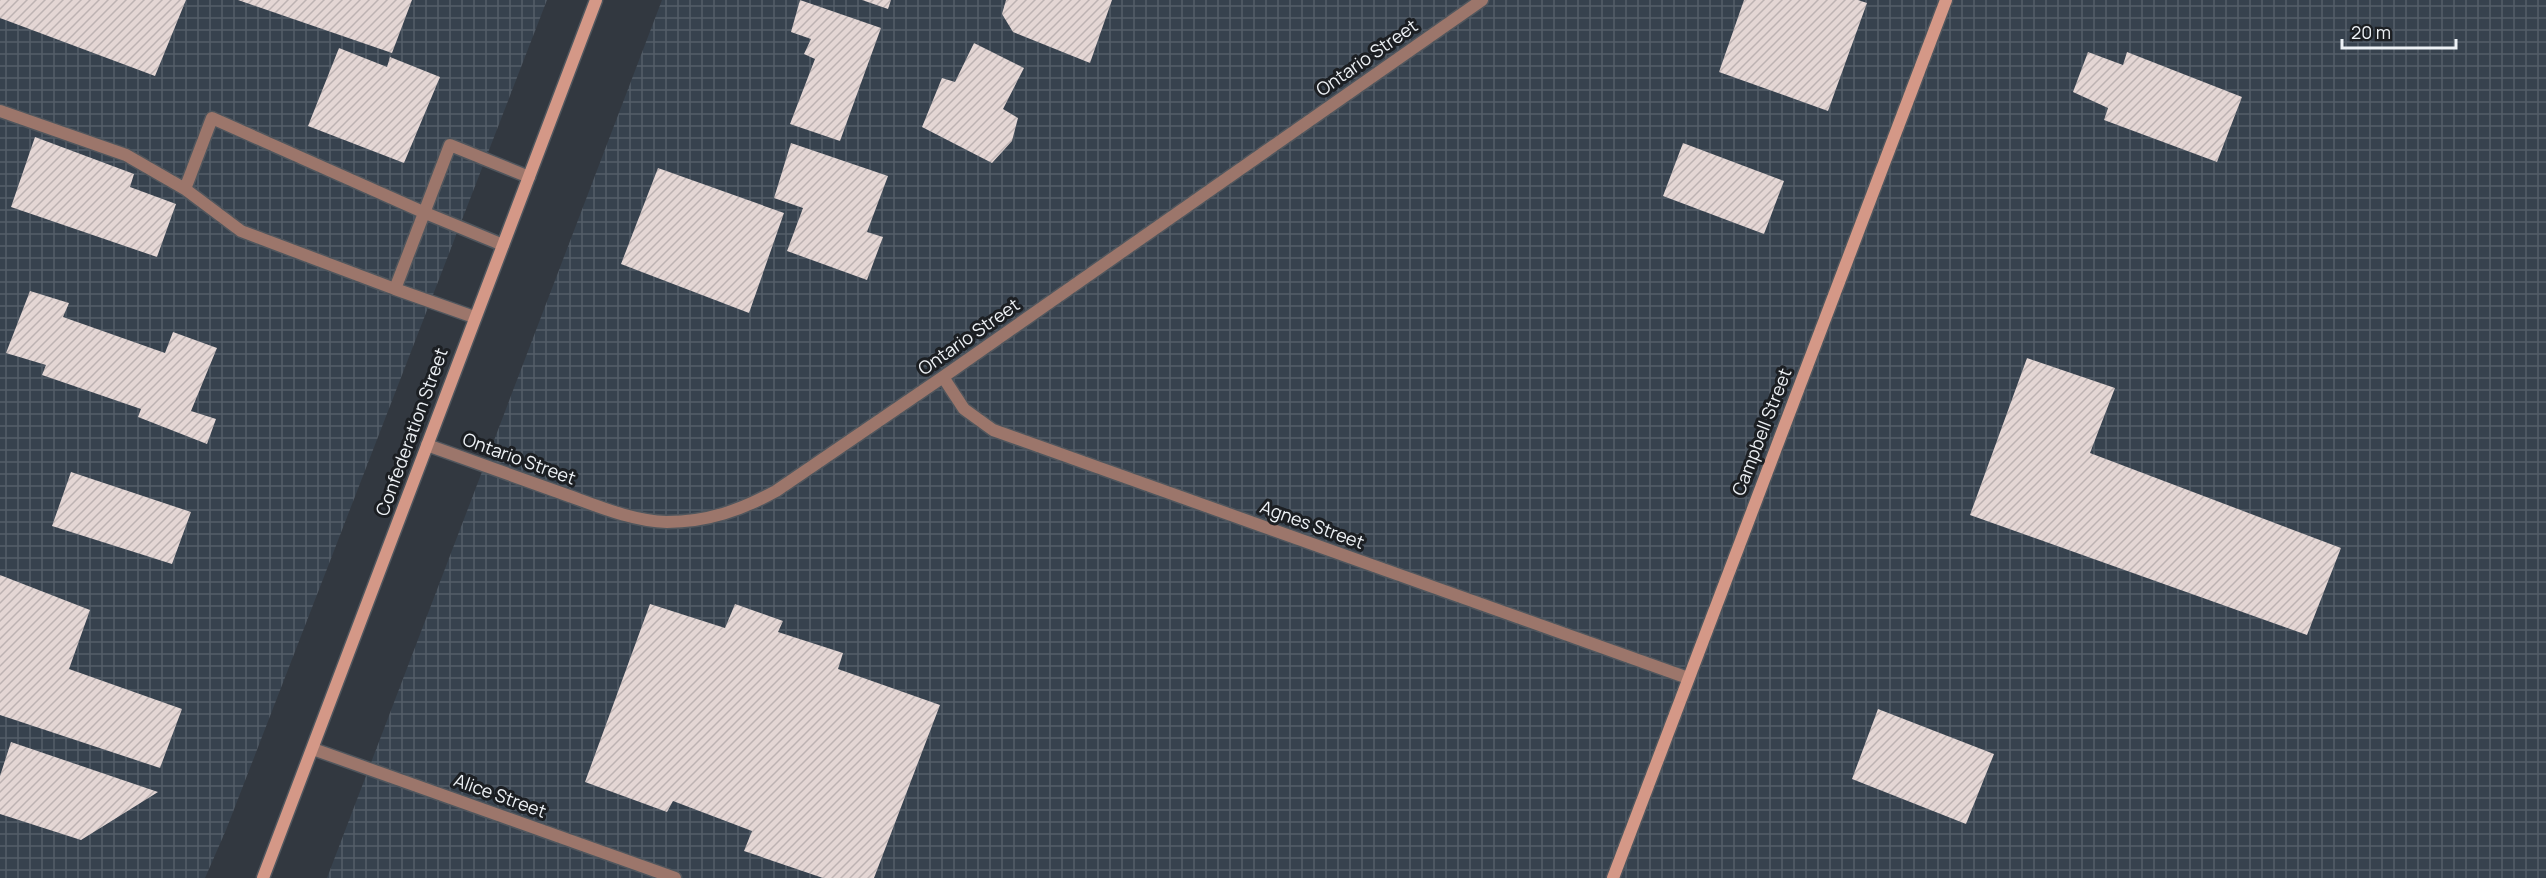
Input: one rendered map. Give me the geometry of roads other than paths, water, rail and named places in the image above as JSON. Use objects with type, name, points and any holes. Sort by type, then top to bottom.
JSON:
[{"type":"main road","name":"Confederation Street","points":[[263,878],[596,0]]},
{"type":"main road","name":"Campbell Street","points":[[1613,878],[1946,0]]},
{"type":"street","name":"Ontario Street","points":[[427,445],[623,514],[666,522],[729,514],[776,491],[1482,0]]},
{"type":"street","points":[[0,111],[126,155],[185,189],[241,231],[474,317]]},
{"type":"street","points":[[185,189],[212,118],[503,245]]},
{"type":"street","points":[[395,289],[450,145],[529,177]]},
{"type":"street","name":"Agnes Street","points":[[943,377],[964,409],[993,430],[1688,678]]},
{"type":"street","name":"Alice Street","points":[[313,749],[675,878]]}]
